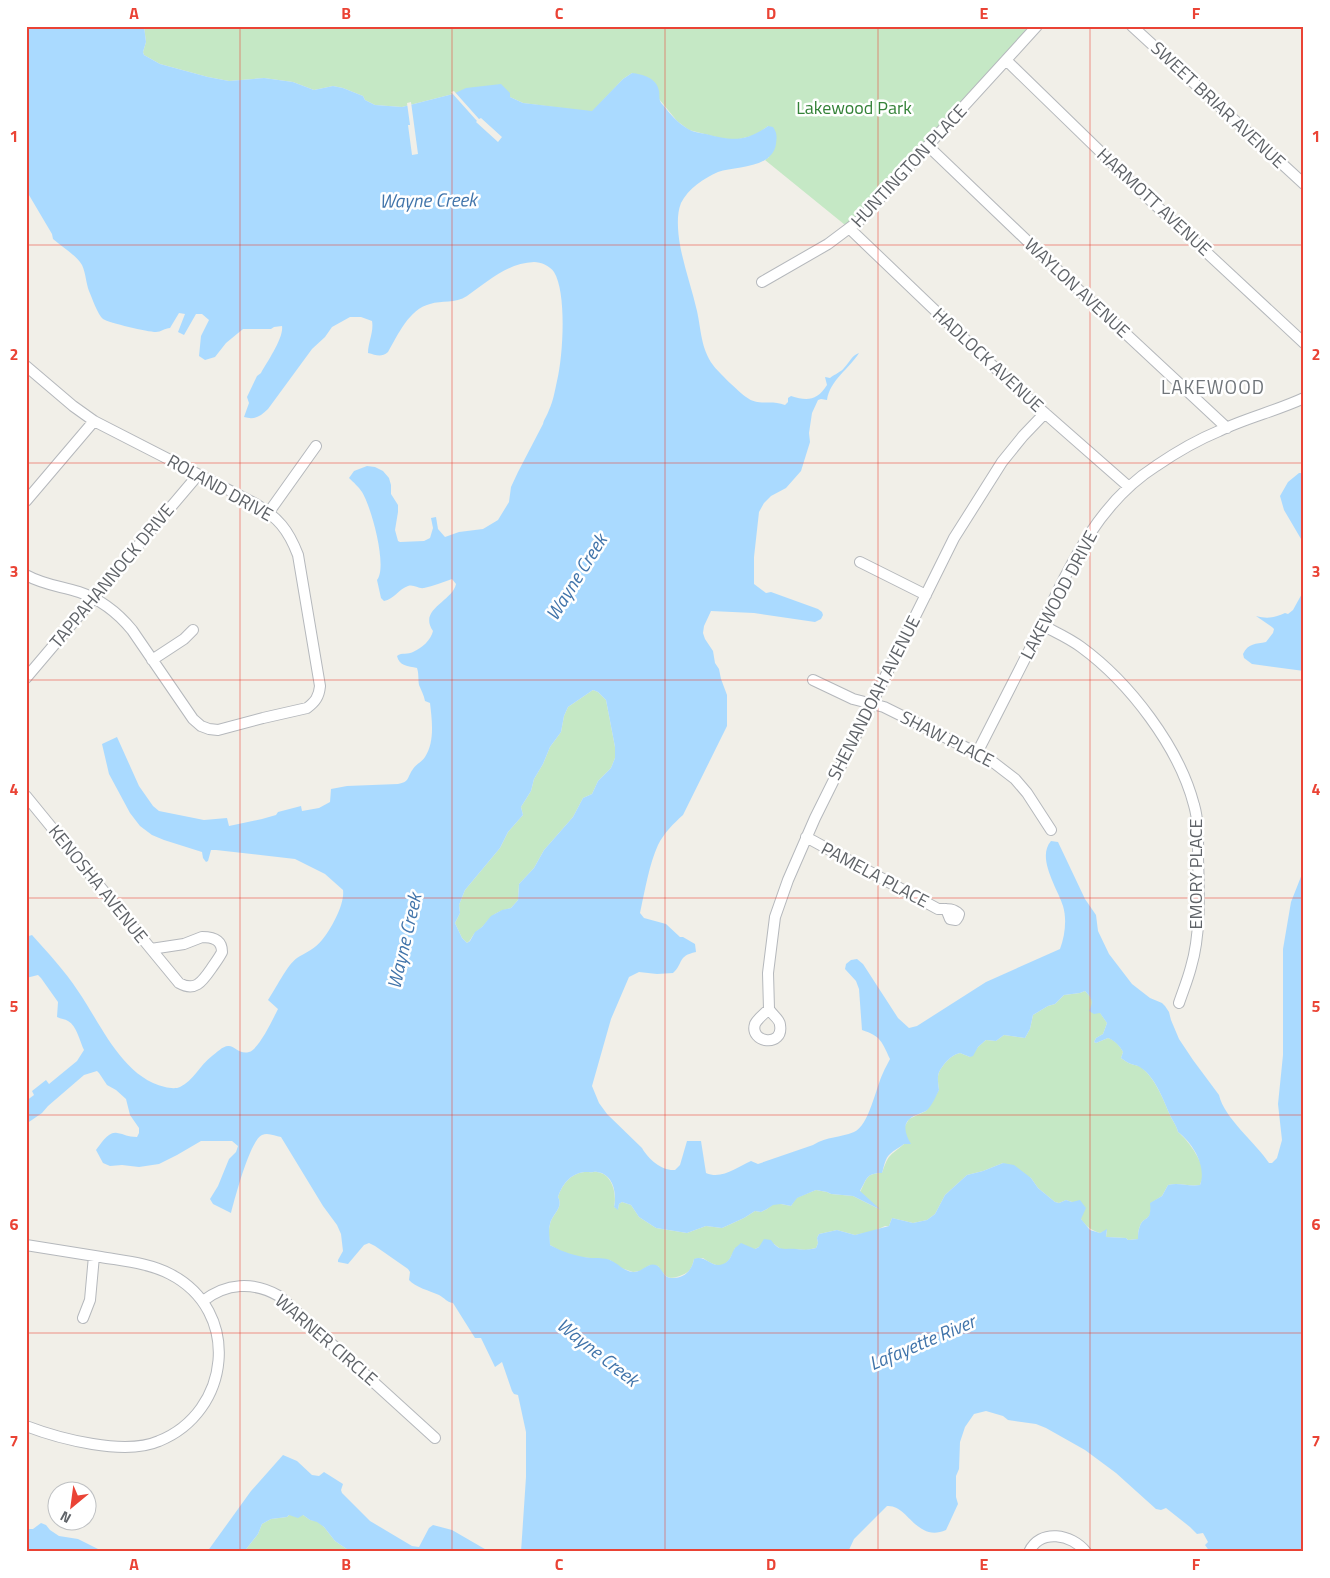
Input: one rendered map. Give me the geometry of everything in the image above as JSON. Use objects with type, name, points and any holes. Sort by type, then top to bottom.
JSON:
[{"type":"street","name":"HUNTINGTON PLACE","points":[[762,282],[828,244],[860,220],[1037,26]]},
{"type":"street","name":"SWEET BRIAR AVENUE","points":[[1132,26],[1304,184]]},
{"type":"street","name":"HARMOTT AVENUE","points":[[1006,60],[1141,191],[1304,343]]},
{"type":"street","name":"WAYLON AVENUE","points":[[928,146],[1227,428]]},
{"type":"street","name":"HADLOCK AVENUE","points":[[850,229],[935,312],[1129,487]]},
{"type":"street","name":"ROLAND DRIVE","points":[[26,366],[73,406],[94,421],[269,512],[285,528],[298,554],[320,686],[318,698],[313,704],[307,708],[223,730],[212,730],[201,726],[193,719],[152,660]]},
{"type":"street","name":"LAKEWOOD DRIVE","points":[[977,753],[1073,560],[1112,504],[1155,466],[1218,431],[1304,398]]},
{"type":"street","name":"SHENANDOAH AVENUE","points":[[769,1009],[768,973],[775,917],[806,837],[954,538],[991,479],[1018,442],[1045,413]]},
{"type":"street","points":[[26,500],[94,421]]},
{"type":"street","points":[[269,512],[316,446]]},
{"type":"street","name":"TAPPAHANNOCK DRIVE","points":[[26,678],[198,475]]},
{"type":"street","points":[[860,562],[926,595]]},
{"type":"street","points":[[26,575],[48,585],[78,592],[93,598],[111,609],[132,630],[152,660],[193,630]]},
{"type":"street","name":"EMORY PLACE","points":[[1042,625],[1080,646],[1117,679],[1144,711],[1172,751],[1188,785],[1197,818],[1199,904],[1198,927],[1192,966],[1179,1003]]},
{"type":"street","name":"SHAW PLACE","points":[[813,680],[852,699],[884,707],[977,753],[1001,767],[1027,793],[1052,830]]},
{"type":"street","name":"KENOSHA AVENUE","points":[[26,796],[151,949],[179,983],[184,986],[192,986],[202,982],[222,952],[220,943],[210,937],[202,936],[184,944],[168,948],[151,949]]},
{"type":"street","name":"PAMELA PLACE","points":[[806,837],[938,908],[946,909]]},
{"type":"street","points":[[26,1245],[133,1262],[170,1274],[183,1282],[203,1301],[213,1319],[218,1336],[219,1353],[218,1368],[213,1386],[199,1413],[176,1433],[159,1442],[141,1446],[108,1446],[56,1436],[26,1426]]},
{"type":"street","points":[[83,1318],[90,1300],[94,1256]]},
{"type":"street","name":"WARNER CIRCLE","points":[[203,1301],[221,1290],[232,1286],[258,1286],[269,1290],[278,1296],[435,1438]]},
{"type":"street","points":[[1029,1552],[1034,1543],[1039,1539],[1053,1536],[1070,1538],[1077,1542],[1086,1552]]},
{"type":"green space","name":"Lakewood Park","points":[[144,26],[1038,26],[850,229],[765,160],[769,157],[768,126],[756,135],[735,140],[689,130],[677,121],[659,99],[632,73],[623,79],[592,112],[523,103],[510,97],[453,94],[402,107],[375,105],[365,100],[363,96],[333,86],[314,90],[293,82],[264,78],[229,81],[160,64],[144,55],[146,42]]},
{"type":"green space","points":[[593,690],[606,700],[615,747],[615,758],[611,768],[598,781],[592,794],[583,798],[573,817],[544,850],[534,868],[519,884],[518,900],[511,908],[498,912],[493,916],[467,943],[462,938],[455,923],[460,913],[459,905],[465,890],[500,848],[508,832],[523,815],[521,807],[531,791],[534,779],[550,747],[561,732],[568,707]]},
{"type":"green space","points":[[1085,991],[1107,1023],[1103,1034],[1096,1038],[1094,1042],[1096,1043],[1108,1038],[1113,1040],[1123,1052],[1121,1058],[1130,1064],[1139,1066],[1149,1075],[1154,1081],[1178,1132],[1195,1152],[1203,1171],[1200,1185],[1168,1185],[1162,1196],[1151,1203],[1149,1216],[1142,1223],[1138,1231],[1138,1239],[1128,1240],[1126,1238],[1106,1237],[1107,1230],[1100,1233],[1094,1231],[1082,1221],[1072,1202],[1066,1200],[1059,1203],[1055,1202],[1038,1188],[1031,1178],[1003,1163],[967,1175],[945,1195],[935,1214],[927,1220],[913,1223],[892,1218],[889,1226],[874,1231],[855,1235],[837,1230],[819,1234],[816,1248],[806,1250],[782,1250],[774,1244],[755,1249],[735,1248],[729,1260],[722,1265],[714,1264],[703,1258],[694,1259],[689,1271],[674,1278],[665,1275],[658,1266],[650,1265],[640,1271],[633,1272],[621,1268],[610,1260],[580,1257],[564,1253],[550,1245],[549,1227],[559,1208],[558,1197],[560,1192],[569,1178],[583,1172],[596,1172],[607,1177],[613,1186],[614,1207],[618,1209],[619,1204],[622,1202],[631,1205],[639,1217],[656,1228],[687,1233],[706,1226],[722,1228],[755,1211],[761,1212],[773,1204],[791,1206],[796,1198],[816,1190],[831,1194],[853,1196],[879,1209],[860,1192],[868,1178],[873,1174],[882,1173],[890,1156],[904,1144],[905,1126],[909,1119],[926,1111],[939,1090],[938,1074],[946,1062],[952,1056],[960,1053],[970,1057],[986,1040],[996,1041],[1004,1035],[1025,1038],[1030,1029],[1033,1015],[1055,1004],[1064,995]]},
{"type":"green space","points":[[289,1515],[303,1515],[310,1520],[317,1521],[335,1541],[351,1552],[244,1552],[258,1534],[262,1524],[271,1519],[287,1517]]},
{"type":"water","points":[[26,26],[144,26],[146,42],[144,55],[160,64],[229,81],[264,78],[293,82],[314,90],[333,86],[363,96],[365,100],[375,105],[402,107],[453,94],[466,88],[501,84],[510,93],[510,97],[523,103],[592,111],[623,79],[632,73],[652,80],[658,87],[661,103],[684,127],[692,131],[738,139],[753,135],[768,126],[773,127],[776,135],[776,144],[768,158],[752,165],[718,172],[707,177],[688,193],[679,208],[679,235],[706,352],[716,368],[746,397],[755,402],[785,405],[791,396],[802,399],[815,397],[827,385],[825,377],[830,378],[841,371],[852,357],[859,353],[832,386],[827,400],[818,400],[812,413],[809,433],[810,442],[801,471],[786,488],[771,496],[759,512],[754,557],[754,584],[766,593],[771,592],[818,609],[823,615],[821,619],[815,622],[754,613],[711,611],[703,633],[713,651],[715,663],[719,669],[727,695],[727,726],[683,815],[669,828],[658,845],[650,869],[640,913],[644,918],[666,924],[680,937],[695,944],[696,952],[683,958],[673,973],[639,972],[629,977],[611,1019],[592,1086],[599,1103],[607,1114],[642,1148],[648,1157],[661,1167],[670,1170],[675,1170],[680,1165],[687,1141],[701,1141],[706,1173],[718,1175],[729,1172],[751,1161],[758,1164],[824,1140],[854,1132],[864,1122],[868,1114],[880,1079],[890,1059],[880,1040],[862,1030],[859,989],[856,981],[845,969],[846,964],[851,960],[857,959],[863,964],[898,1018],[909,1028],[917,1026],[986,982],[1060,949],[1064,933],[1065,916],[1047,865],[1047,848],[1051,841],[1058,842],[1085,899],[1096,915],[1098,931],[1109,954],[1132,984],[1150,998],[1165,1006],[1179,1039],[1219,1095],[1227,1113],[1269,1163],[1272,1163],[1277,1158],[1282,1140],[1278,1104],[1283,1055],[1283,949],[1291,902],[1304,869],[1304,1552],[1210,1552],[1205,1545],[1208,1542],[1203,1533],[1197,1534],[1166,1508],[1156,1509],[1116,1473],[1085,1450],[1036,1424],[1008,1420],[1003,1416],[986,1411],[974,1414],[965,1427],[960,1442],[959,1469],[956,1476],[958,1504],[946,1530],[936,1533],[927,1531],[920,1528],[901,1511],[887,1506],[854,1539],[848,1552],[521,1552],[526,1477],[526,1432],[518,1395],[512,1391],[502,1362],[495,1367],[481,1338],[475,1338],[453,1303],[419,1287],[409,1280],[410,1272],[408,1269],[375,1246],[369,1243],[364,1245],[348,1264],[338,1262],[343,1251],[341,1234],[337,1225],[323,1206],[281,1137],[267,1134],[257,1139],[243,1170],[231,1213],[213,1204],[210,1199],[218,1186],[229,1159],[236,1152],[238,1146],[232,1141],[201,1141],[159,1164],[139,1167],[110,1166],[103,1163],[96,1150],[105,1138],[114,1133],[137,1137],[139,1128],[130,1115],[126,1099],[107,1085],[97,1071],[84,1075],[42,1113],[26,1124],[26,1101],[34,1095],[32,1091],[46,1080],[49,1084],[77,1061],[84,1050],[78,1034],[71,1023],[57,1017],[58,1002],[41,978],[38,975],[26,978],[26,940],[29,936],[32,935],[68,976],[114,1048],[125,1061],[136,1072],[150,1081],[165,1087],[177,1088],[189,1081],[208,1060],[226,1046],[245,1053],[253,1050],[278,1009],[268,1000],[293,961],[320,943],[333,923],[342,902],[343,890],[325,874],[295,859],[211,850],[206,862],[202,852],[152,835],[140,826],[130,813],[109,774],[102,744],[117,737],[139,786],[153,806],[159,811],[204,820],[227,818],[229,826],[262,819],[276,815],[278,812],[301,806],[302,811],[319,808],[330,802],[331,789],[347,786],[398,784],[406,780],[414,767],[424,759],[428,751],[432,738],[431,716],[430,703],[425,701],[419,685],[417,668],[402,664],[397,656],[413,652],[428,641],[433,631],[430,617],[437,606],[449,596],[456,584],[452,579],[424,588],[408,586],[384,601],[381,598],[377,580],[381,563],[374,523],[366,499],[358,486],[349,478],[354,471],[367,466],[383,471],[389,478],[391,494],[398,505],[395,530],[400,542],[424,541],[430,538],[433,528],[431,518],[436,517],[438,529],[445,537],[459,532],[483,529],[498,520],[509,502],[511,487],[552,403],[559,370],[563,325],[561,295],[554,272],[537,262],[524,263],[498,274],[467,296],[453,301],[430,304],[416,311],[400,331],[388,352],[383,355],[378,356],[368,353],[372,321],[361,317],[350,317],[332,327],[325,337],[312,349],[268,409],[257,417],[244,417],[249,403],[247,397],[257,376],[261,373],[278,343],[282,326],[271,329],[243,329],[226,343],[215,357],[205,360],[199,356],[201,336],[209,320],[202,314],[196,314],[184,335],[178,332],[185,314],[179,313],[170,328],[156,332],[145,331],[103,319],[89,291],[82,265],[73,254],[53,239],[52,234],[26,190]],"holes":[[[593,690],[606,700],[615,747],[615,758],[611,768],[598,781],[592,794],[583,798],[573,817],[544,850],[534,868],[519,884],[518,900],[511,908],[491,916],[467,943],[462,938],[455,923],[460,913],[459,905],[465,890],[500,848],[508,832],[523,815],[521,807],[531,791],[534,779],[550,747],[561,732],[568,707]],[[1085,991],[1092,1000],[1089,1011],[1094,1014],[1100,1013],[1107,1023],[1103,1034],[1096,1038],[1094,1042],[1096,1043],[1108,1038],[1112,1040],[1119,1045],[1123,1052],[1121,1058],[1130,1064],[1138,1066],[1149,1075],[1161,1095],[1178,1132],[1189,1142],[1197,1156],[1202,1171],[1200,1185],[1168,1185],[1162,1196],[1150,1203],[1150,1213],[1140,1226],[1138,1239],[1128,1240],[1126,1238],[1106,1237],[1107,1229],[1100,1233],[1090,1230],[1081,1219],[1086,1208],[1080,1200],[1055,1202],[1038,1188],[1031,1178],[1014,1165],[1003,1163],[967,1175],[945,1195],[935,1214],[927,1220],[913,1223],[892,1218],[889,1226],[855,1235],[837,1230],[819,1234],[816,1248],[808,1249],[782,1249],[771,1240],[764,1239],[759,1247],[755,1249],[741,1243],[735,1248],[726,1263],[715,1265],[702,1258],[694,1259],[692,1267],[687,1273],[677,1278],[667,1277],[660,1268],[653,1264],[637,1272],[630,1272],[610,1260],[575,1255],[550,1245],[549,1227],[559,1208],[558,1197],[560,1192],[569,1178],[583,1172],[603,1174],[611,1181],[615,1197],[614,1207],[618,1210],[619,1204],[622,1202],[631,1205],[639,1217],[656,1228],[687,1233],[706,1226],[722,1228],[755,1211],[761,1212],[773,1205],[791,1206],[797,1198],[816,1190],[831,1194],[853,1196],[881,1210],[860,1191],[870,1176],[882,1173],[890,1154],[904,1144],[911,1144],[905,1128],[907,1122],[914,1116],[926,1111],[932,1104],[939,1090],[939,1072],[946,1062],[952,1056],[960,1053],[970,1057],[973,1056],[978,1047],[986,1040],[996,1041],[1004,1035],[1025,1038],[1030,1029],[1033,1015],[1055,1004],[1064,995]]]},
{"type":"water","points":[[1299,473],[1304,474],[1304,544],[1284,510],[1280,496],[1288,482]]},
{"type":"water","points":[[1304,590],[1304,671],[1252,664],[1244,658],[1243,654],[1247,648],[1266,642],[1273,633],[1274,629],[1272,627],[1256,616],[1264,618],[1288,614],[1293,610]]},
{"type":"water","points":[[283,1455],[297,1461],[312,1475],[319,1476],[324,1472],[343,1484],[342,1493],[370,1521],[412,1546],[419,1547],[429,1528],[433,1525],[452,1530],[490,1552],[351,1552],[335,1541],[324,1527],[317,1522],[303,1515],[298,1518],[289,1515],[287,1517],[271,1519],[262,1524],[258,1534],[244,1552],[207,1552],[251,1491]]},
{"type":"water","points":[[41,1523],[46,1525],[48,1530],[59,1536],[78,1539],[104,1552],[37,1552],[26,1549],[26,1529],[33,1529]]},
{"type":"pier","points":[[454,91],[479,119],[481,118],[502,137],[498,142],[476,122],[451,92]]},
{"type":"pier","points":[[411,102],[418,154],[412,155],[407,103]]},
{"type":"district","name":"LAKEWOOD","points":[[1213,387]]},
{"type":"water label","name":"Wayne Creek","points":[[428,200]]},
{"type":"water label","name":"Wayne Creek","points":[[576,577]]},
{"type":"water label","name":"Wayne Creek","points":[[404,941]]},
{"type":"water label","name":"Lafayette River","points":[[922,1342]]},
{"type":"water label","name":"Wayne Creek","points":[[598,1352]]}]
